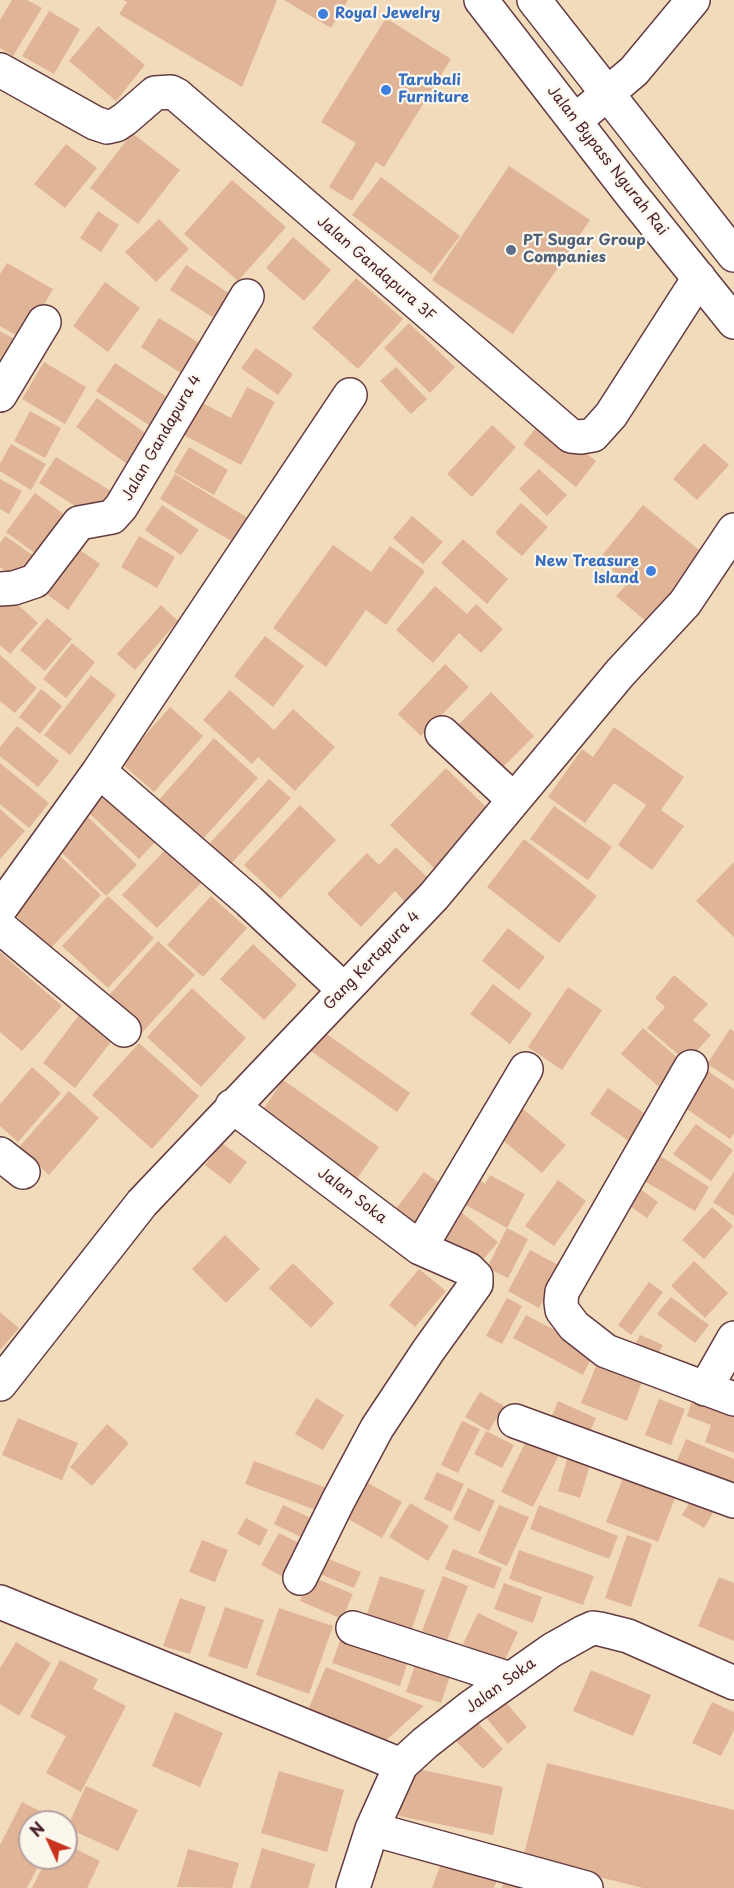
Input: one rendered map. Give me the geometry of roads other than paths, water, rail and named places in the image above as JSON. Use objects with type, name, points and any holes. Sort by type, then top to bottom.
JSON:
[{"type":"main road","name":"Jalan Bypass Ngurah Rai","points":[[481,0],[734,322]]},
{"type":"main road","points":[[534,0],[734,255]]},
{"type":"main road","points":[[575,121],[634,71],[693,0]]},
{"type":"main road","name":"Jalan Gandapura 3F","points":[[0,70],[95,123],[107,127],[116,125],[125,119],[155,93],[171,92],[177,95],[571,436],[593,435],[600,429],[699,278]]},
{"type":"main road","name":"Jalan Gandapura 4","points":[[0,589],[14,588],[35,581],[79,523],[112,517],[121,507],[247,296]]},
{"type":"main road","points":[[0,395],[44,322]]},
{"type":"main road","points":[[0,909],[99,771],[350,395]]},
{"type":"main road","name":"Gang Kertapura 4","points":[[0,1384],[142,1203],[434,896],[620,673],[685,603],[734,530]]},
{"type":"main road","points":[[442,734],[514,800]]},
{"type":"main road","points":[[99,771],[249,901],[344,990]]},
{"type":"main road","points":[[0,927],[124,1030]]},
{"type":"main road","points":[[691,1067],[562,1292],[562,1310],[574,1326],[606,1351],[720,1394],[734,1338]]},
{"type":"main road","points":[[420,1248],[526,1069]]},
{"type":"main road","name":"Jalan Soka","points":[[232,1106],[420,1248],[468,1269],[476,1277],[476,1284],[377,1428],[300,1578]]},
{"type":"main road","points":[[515,1420],[734,1501]]},
{"type":"main road","points":[[0,1602],[401,1765]]},
{"type":"main road","points":[[353,1628],[510,1679]]},
{"type":"main road","name":"Jalan Soka","points":[[353,1888],[372,1829],[401,1765],[425,1743],[552,1650],[593,1628],[628,1636],[734,1683]]},
{"type":"main road","points":[[372,1829],[586,1888]]},
{"type":"place","name":"Royal Jewelry","points":[[323,14]]},
{"type":"place","name":"Tarubali Furniture","points":[[386,90]]},
{"type":"place","name":"PT Sugar Group Companies","points":[[511,250]]},
{"type":"place","name":"New Treasure Island","points":[[651,571]]}]
